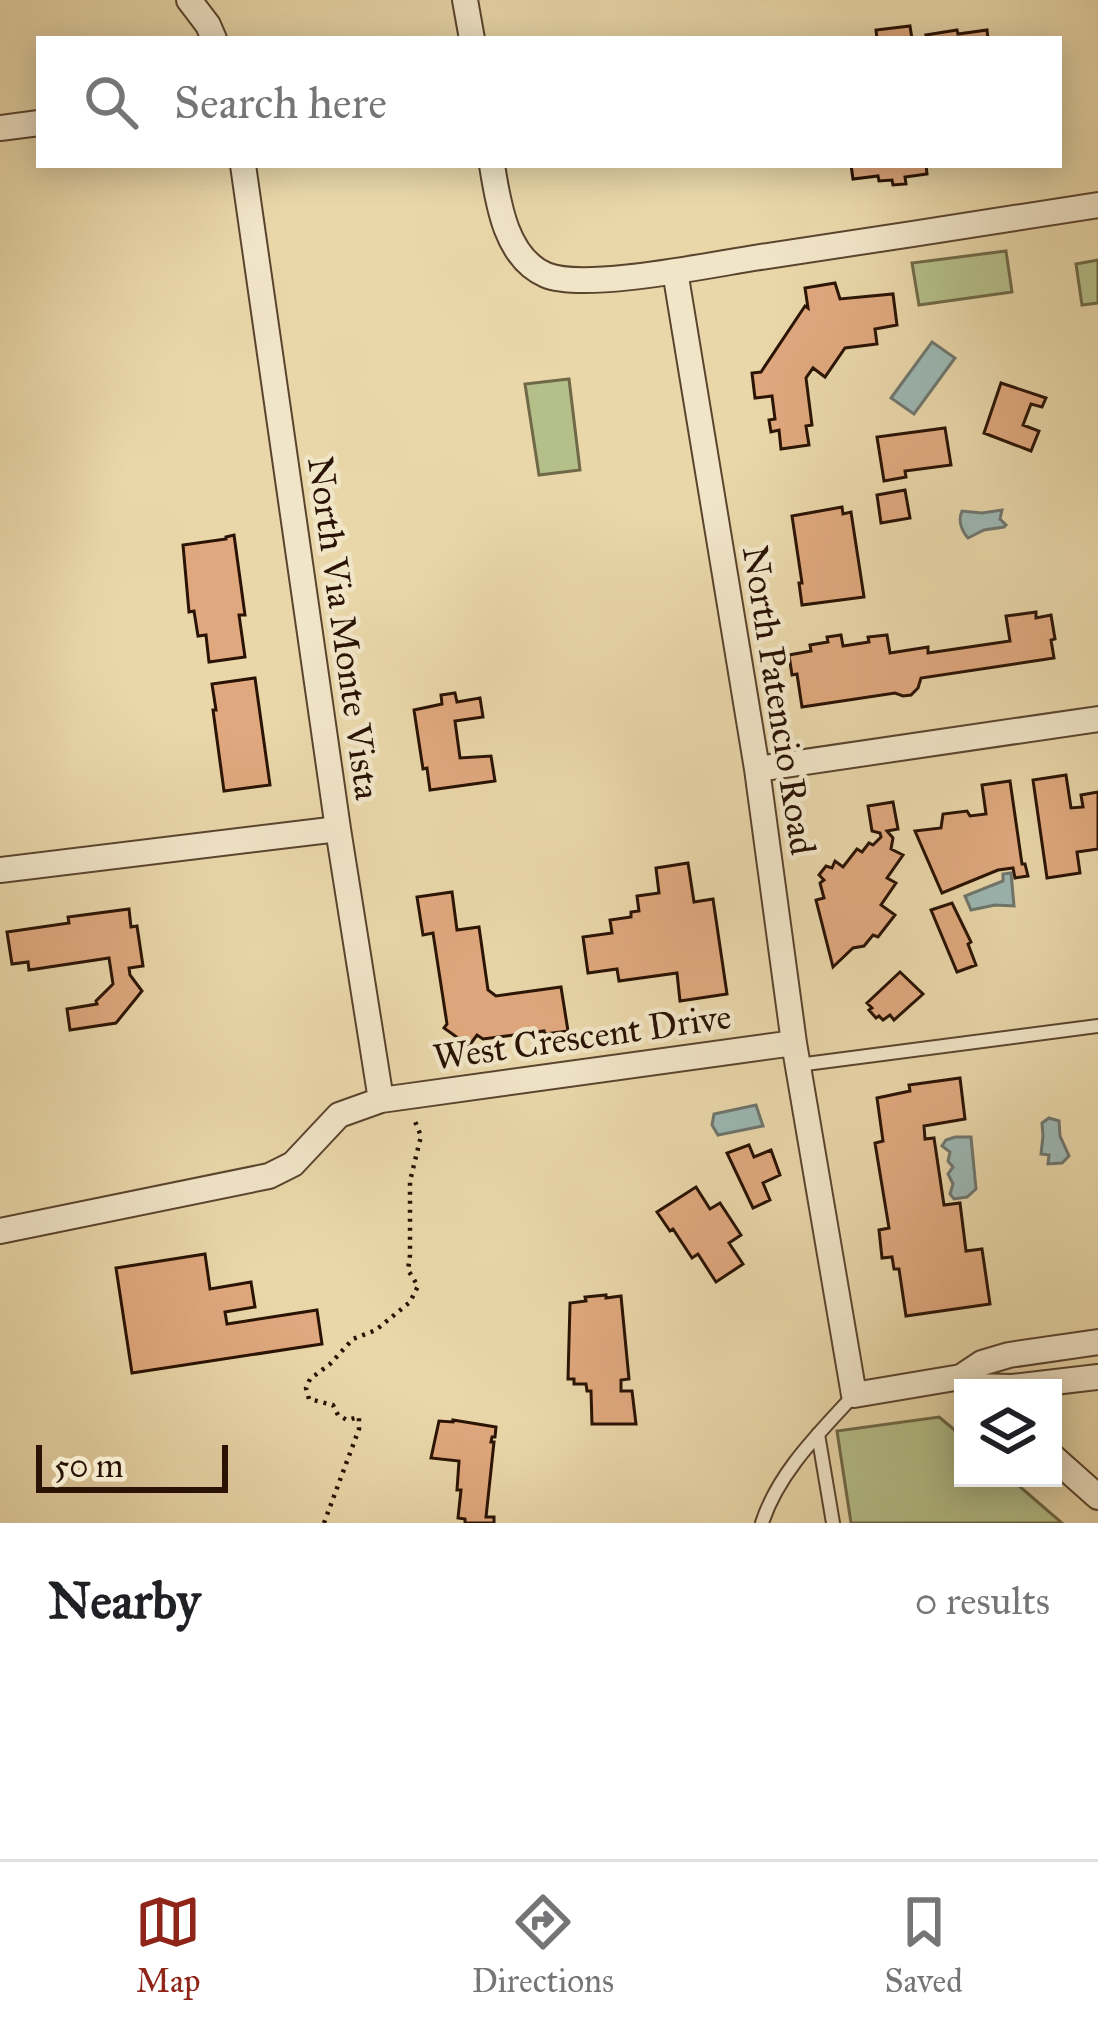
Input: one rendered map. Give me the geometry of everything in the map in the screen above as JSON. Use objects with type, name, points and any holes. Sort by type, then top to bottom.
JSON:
[{"type":"street","points":[[189,0],[213,36]]},
{"type":"street","points":[[465,0],[471,36]]},
{"type":"street","points":[[0,128],[36,123]]},
{"type":"street","name":"North Via Monte Vista","points":[[243,168],[338,829],[393,1099]]},
{"type":"street","points":[[492,168],[508,233],[523,259],[545,275],[575,281],[675,271],[1098,205]]},
{"type":"street","name":"North Patencio Road","points":[[675,271],[757,769],[796,1054],[854,1395]]},
{"type":"street","points":[[757,769],[1098,719]]},
{"type":"street","points":[[0,870],[338,829]]},
{"type":"street","name":"West Crescent Drive","points":[[0,1231],[269,1176],[292,1165],[339,1115],[393,1099],[796,1054]]},
{"type":"street","points":[[971,1379],[982,1363],[1009,1355],[1098,1342]]},
{"type":"street","points":[[1062,1381],[1098,1376]]},
{"type":"street","points":[[854,1395],[954,1385]]},
{"type":"street","points":[[1062,1465],[1098,1497]]},
{"type":"lane","points":[[796,1054],[1098,1026]]},
{"type":"lane","points":[[762,1523],[802,1452],[854,1395]]},
{"type":"lane","points":[[818,1434],[833,1523]]},
{"type":"path","points":[[324,1523],[359,1429],[358,1418],[347,1420],[333,1405],[309,1399],[306,1388],[353,1339],[376,1330],[410,1302],[418,1286],[408,1270],[410,1181],[421,1136],[393,1099]]},
{"type":"green space","points":[[1006,251],[1012,292],[919,305],[912,263]]},
{"type":"green space","points":[[1098,260],[1098,303],[1082,305],[1076,264]]},
{"type":"green space","points":[[569,379],[580,470],[539,475],[525,384]]},
{"type":"green space","points":[[939,1417],[954,1430],[954,1487],[1020,1487],[1062,1523],[851,1523],[837,1431]]},
{"type":"water","points":[[932,342],[955,358],[914,414],[891,398]]},
{"type":"water","points":[[1002,510],[1004,527],[968,538],[960,521],[962,511]]},
{"type":"water","points":[[1011,873],[1014,906],[971,910],[965,896]]},
{"type":"water","points":[[756,1105],[763,1126],[718,1135],[712,1125],[714,1114]]},
{"type":"water","points":[[1049,1118],[1059,1121],[1069,1156],[1062,1163],[1048,1164],[1049,1155],[1041,1154],[1042,1123]]},
{"type":"water","points":[[955,1137],[971,1137],[976,1189],[954,1199],[948,1174],[953,1167],[948,1161],[950,1152],[942,1146]]},
{"type":"building","points":[[910,26],[912,36],[877,36],[876,30]]},
{"type":"building","points":[[987,30],[988,36],[926,36]]},
{"type":"building","points":[[851,168],[926,168],[927,174],[905,177],[906,184],[893,185],[892,180],[879,181],[878,176],[853,179]]},
{"type":"building","points":[[835,283],[840,299],[893,294],[897,325],[875,329],[877,344],[845,348],[825,377],[813,368],[806,378],[812,425],[806,426],[809,445],[781,449],[779,430],[771,432],[769,420],[775,419],[772,396],[755,398],[752,373],[761,372],[805,306],[808,308],[805,288]]},
{"type":"building","points":[[1001,383],[1046,398],[1042,407],[1031,404],[1023,425],[1039,431],[1031,451],[984,433]]},
{"type":"building","points":[[945,428],[951,465],[905,471],[906,477],[884,481],[877,437]]},
{"type":"building","points":[[905,490],[910,518],[881,523],[877,495]]},
{"type":"building","points":[[842,507],[843,514],[851,512],[864,597],[802,605],[792,516]]},
{"type":"building","points":[[234,535],[245,615],[239,615],[245,657],[209,662],[206,635],[198,636],[194,611],[189,612],[183,545]]},
{"type":"building","points":[[1036,612],[1036,618],[1051,615],[1054,658],[921,678],[911,695],[895,693],[802,707],[789,655],[811,651],[810,645],[828,642],[827,637],[841,635],[843,646],[887,635],[890,653],[928,647],[928,653],[1010,641],[1006,616]]},
{"type":"building","points":[[255,678],[270,785],[224,791],[212,684]]},
{"type":"building","points":[[455,693],[457,702],[480,698],[483,717],[455,721],[460,758],[491,756],[495,781],[430,790],[414,710],[442,704],[441,695]]},
{"type":"building","points":[[1066,775],[1071,808],[1083,807],[1081,795],[1098,792],[1098,849],[1077,852],[1080,873],[1047,878],[1033,780]]},
{"type":"building","points":[[1010,781],[1022,864],[1028,876],[1015,878],[1013,868],[998,870],[942,893],[915,831],[941,828],[943,814],[986,814],[982,785]]},
{"type":"building","points":[[893,802],[898,829],[887,831],[893,838],[891,849],[903,855],[887,878],[896,883],[881,905],[895,915],[878,937],[873,935],[864,946],[853,948],[833,967],[816,900],[824,898],[820,883],[824,880],[819,875],[835,861],[843,867],[857,849],[862,852],[869,843],[873,845],[881,837],[872,831],[868,806]]},
{"type":"building","points":[[688,863],[694,902],[713,899],[727,994],[680,1001],[677,973],[619,981],[617,969],[588,973],[583,937],[612,933],[610,920],[639,911],[637,896],[659,893],[656,868]]},
{"type":"building","points":[[452,892],[457,930],[479,927],[488,990],[496,996],[561,987],[568,1031],[483,1039],[477,1035],[469,1046],[444,1028],[433,933],[423,935],[417,897]]},
{"type":"building","points":[[952,903],[971,942],[976,965],[957,972],[931,910]]},
{"type":"building","points":[[129,909],[131,927],[137,926],[143,966],[129,968],[130,975],[142,991],[116,1023],[70,1030],[67,1009],[97,1004],[113,984],[109,958],[29,970],[28,962],[12,964],[7,932]]},
{"type":"building","points":[[900,972],[923,994],[894,1020],[890,1015],[876,1018],[867,1003]]},
{"type":"building","points":[[960,1078],[965,1119],[924,1126],[925,1139],[934,1138],[944,1205],[960,1203],[966,1251],[982,1249],[990,1304],[906,1316],[899,1269],[894,1269],[892,1257],[882,1258],[879,1230],[889,1228],[875,1143],[883,1141],[877,1098],[910,1091],[909,1085]]},
{"type":"building","points":[[749,1145],[754,1157],[771,1150],[780,1175],[763,1183],[770,1200],[753,1208],[727,1153]]},
{"type":"building","points":[[696,1187],[710,1209],[720,1203],[741,1235],[729,1243],[743,1264],[716,1282],[698,1254],[692,1258],[657,1212]]},
{"type":"building","points":[[205,1254],[210,1289],[251,1282],[255,1307],[225,1312],[227,1324],[317,1310],[322,1344],[132,1373],[116,1268]]},
{"type":"building","points":[[621,1296],[629,1379],[621,1380],[621,1391],[632,1391],[636,1424],[592,1424],[591,1391],[586,1384],[568,1379],[570,1303]]},
{"type":"building","points":[[439,1421],[496,1427],[486,1517],[494,1517],[494,1523],[465,1523],[458,1518],[459,1461],[431,1458]]}]
